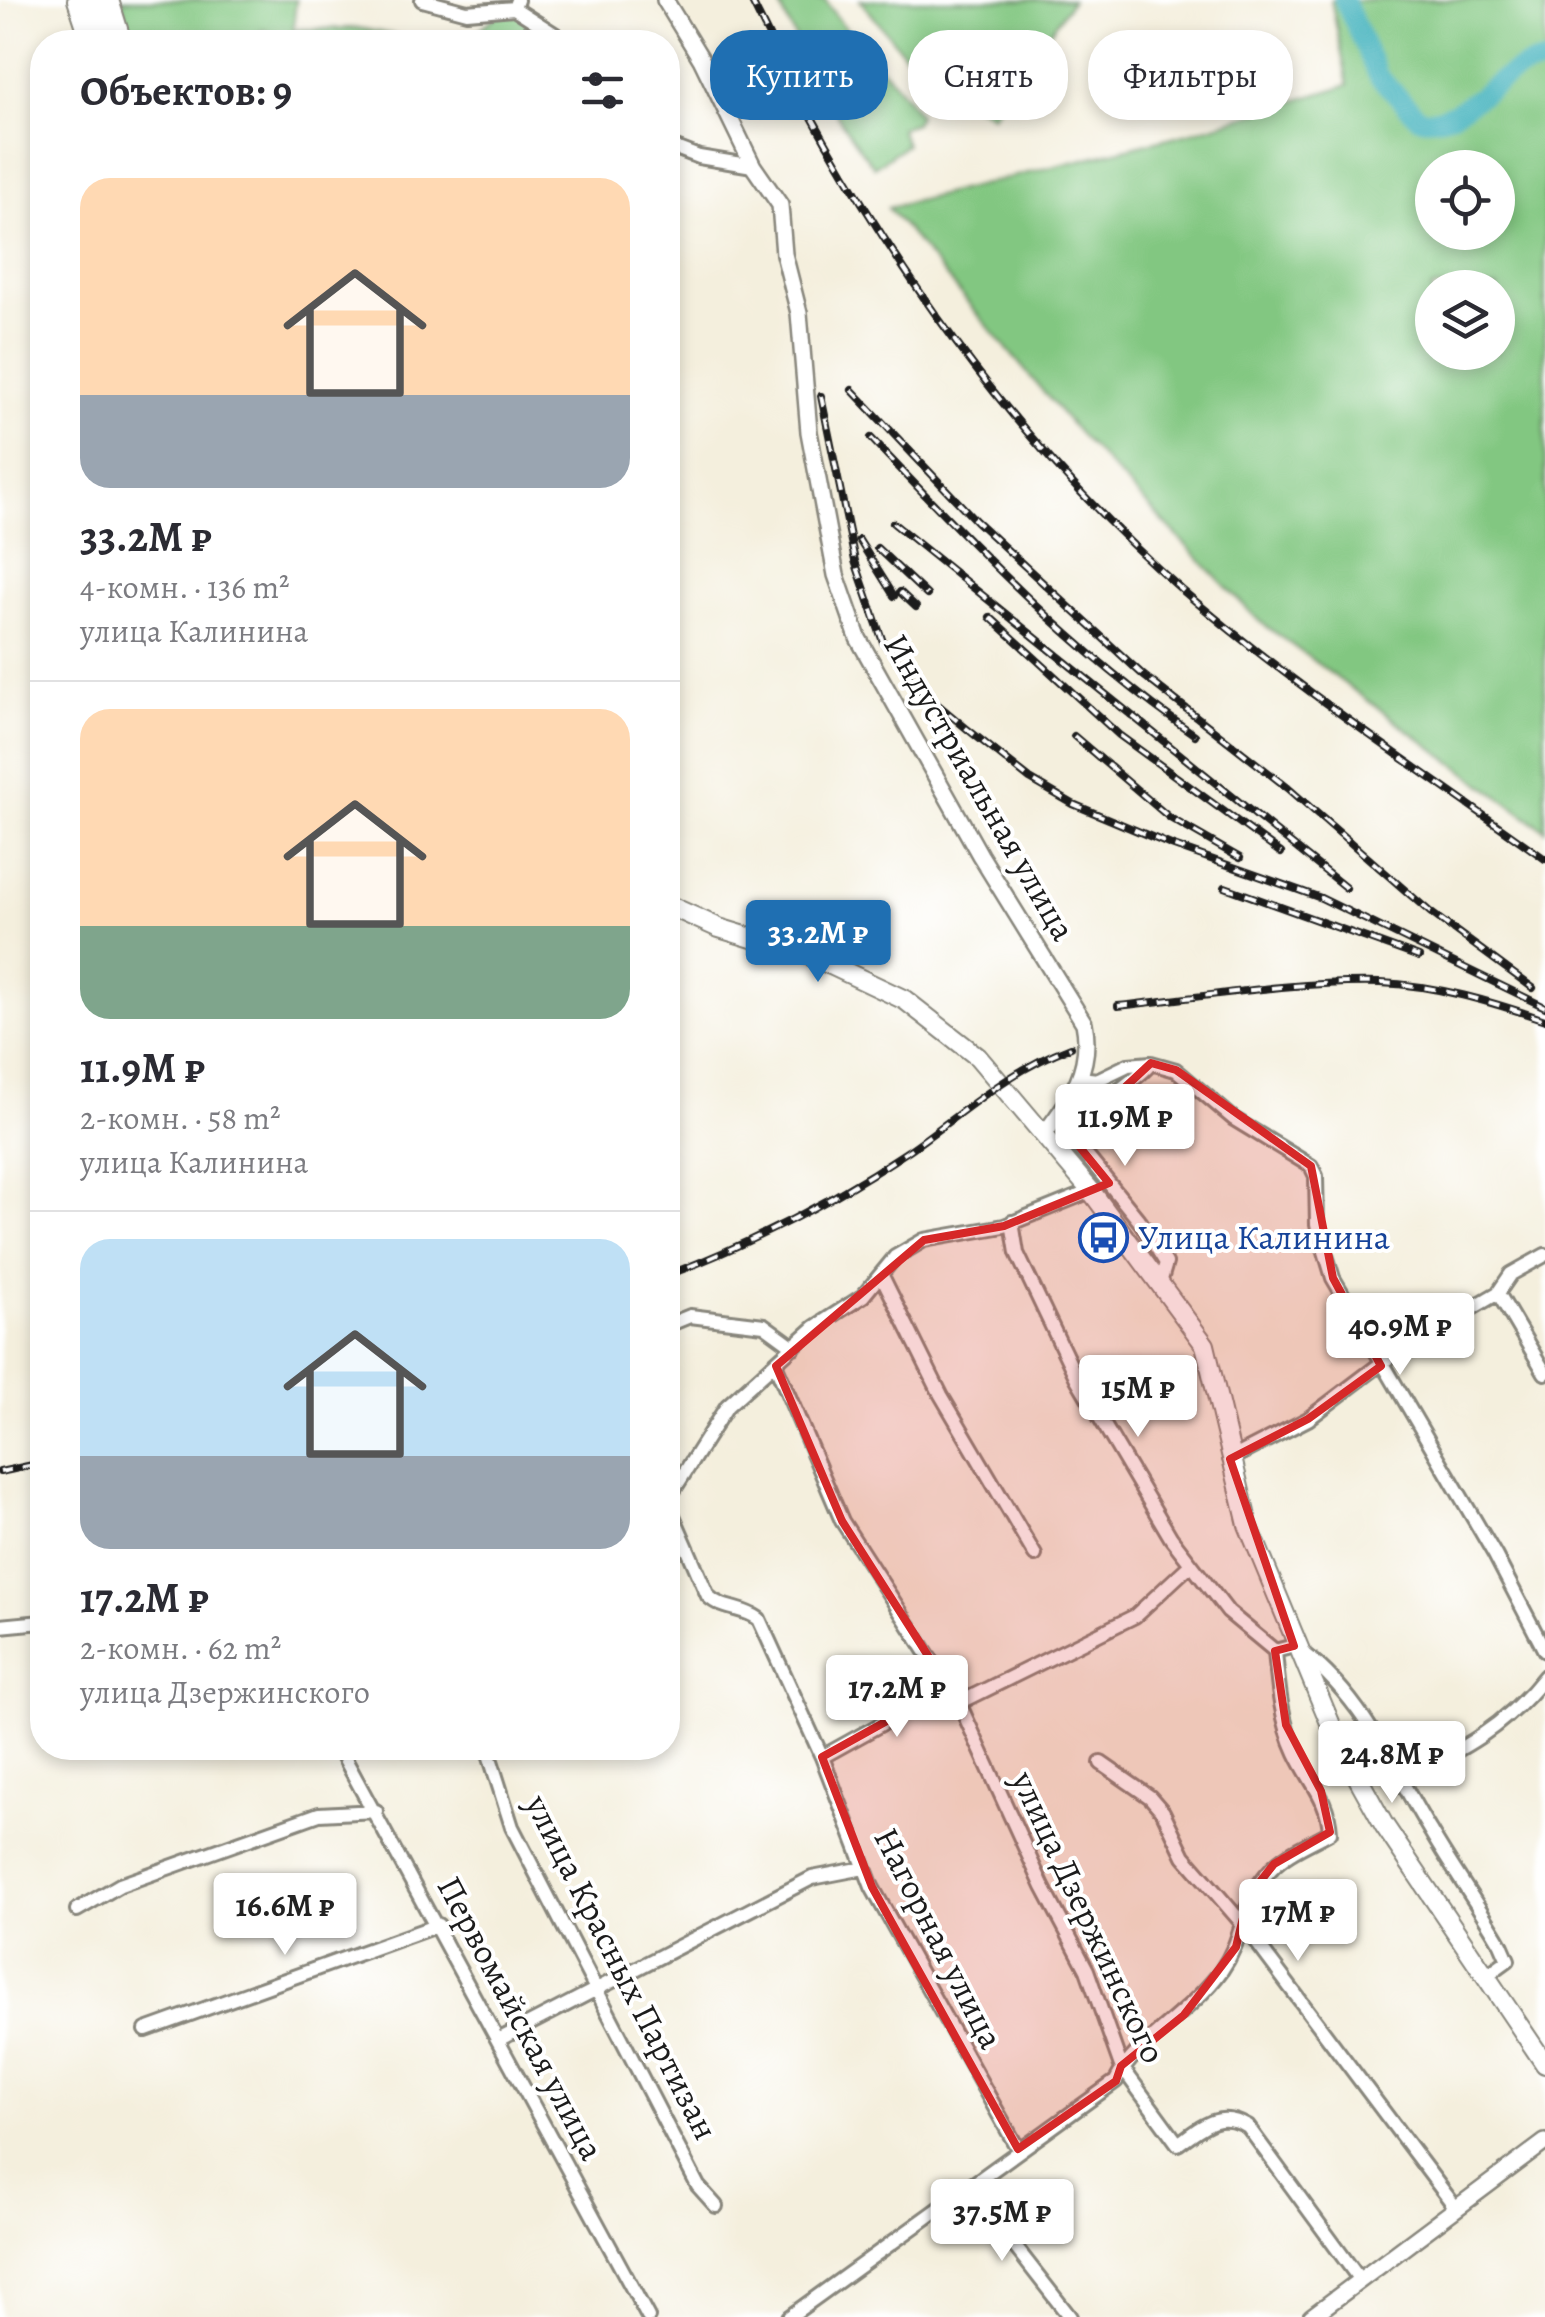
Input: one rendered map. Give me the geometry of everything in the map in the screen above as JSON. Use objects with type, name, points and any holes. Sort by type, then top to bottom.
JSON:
[{"type":"main road","points":[[77,0],[86,30]]},
{"type":"main road","points":[[93,0],[103,30]]},
{"type":"main road","points":[[109,0],[118,30]]},
{"type":"main road","points":[[680,910],[719,928],[814,958],[905,1000],[978,1057],[1091,1190],[1204,1345],[1248,1525],[1294,1646],[1363,1789],[1545,2064]]},
{"type":"street","points":[[422,0],[467,12],[515,4],[551,30]]},
{"type":"street","name":"Индустриальная улица","points":[[664,0],[701,59],[754,166],[780,205],[784,254],[799,313],[809,432],[836,575],[858,638],[980,854],[1084,1023],[1088,1042],[1080,1078],[1045,1132]]},
{"type":"street","points":[[680,149],[754,166]]},
{"type":"street","points":[[1080,1078],[1097,1080],[1128,1065],[1151,1063],[1176,1070],[1234,1119],[1311,1166],[1316,1176],[1317,1225],[1333,1278],[1495,1555],[1545,1651]]},
{"type":"street","points":[[1151,1063],[1090,1114],[1078,1134],[1078,1145],[1141,1223],[1166,1263],[1160,1283]]},
{"type":"street","points":[[680,1482],[727,1406],[882,1276],[895,1258],[924,1240],[1012,1222],[1091,1190]]},
{"type":"street","points":[[790,2317],[1116,2081],[1121,2066],[1184,2015],[1219,1974],[1236,1948],[1248,1897],[1274,1864],[1330,1832],[1328,1808],[1286,1726],[1275,1651],[1228,1612],[1189,1566],[1077,1379],[1018,1252],[1012,1222]]},
{"type":"street","points":[[1230,1459],[1308,1419],[1395,1354],[1498,1293],[1511,1274],[1545,1255]]},
{"type":"street","points":[[882,1276],[941,1396],[1035,1556]]},
{"type":"street","points":[[1498,1293],[1545,1374]]},
{"type":"street","points":[[680,1320],[690,1316],[764,1325],[794,1346]]},
{"type":"street","name":"улица Дзержинского","points":[[776,1366],[842,1520],[959,1704],[1042,1887],[1087,1970],[1121,2066],[1178,2144],[1217,2117],[1234,2118],[1248,2127],[1360,2280]]},
{"type":"street","name":"Нагорная улица","points":[[680,1530],[708,1596],[718,1605],[746,1610],[759,1620],[822,1757],[864,1868],[1018,2150]]},
{"type":"street","points":[[959,1704],[1136,1616],[1189,1566]]},
{"type":"street","points":[[0,1626],[30,1623]]},
{"type":"street","points":[[1275,1651],[1294,1646],[1322,1665],[1354,1700],[1508,1960],[1486,1976]]},
{"type":"street","points":[[1402,1778],[1503,1722],[1545,1676]]},
{"type":"street","points":[[822,1757],[948,1687]]},
{"type":"street","name":"Первомайская улица","points":[[346,1760],[648,2317]]},
{"type":"street","name":"улица Красных Партизан","points":[[492,1760],[512,1827],[698,2186],[716,2206]]},
{"type":"street","points":[[1101,1763],[1150,1796],[1184,1856],[1242,1924],[1456,2208]]},
{"type":"street","points":[[77,1910],[120,1885],[319,1814],[376,1812]]},
{"type":"street","points":[[498,2040],[812,1878],[864,1868]]},
{"type":"street","points":[[146,2030],[438,1925]]},
{"type":"street","points":[[1314,2316],[1545,2142]]},
{"type":"street","points":[[967,2186],[1070,2317]]},
{"type":"highlighted area","points":[[1151,1063],[1176,1070],[1311,1166],[1333,1278],[1381,1366],[1308,1419],[1230,1459],[1294,1646],[1275,1651],[1286,1725],[1321,1791],[1330,1832],[1274,1864],[1248,1897],[1236,1947],[1184,2015],[1121,2066],[1116,2081],[1018,2149],[872,1887],[822,1757],[948,1687],[842,1521],[776,1366],[924,1240],[1004,1226],[1109,1183],[1078,1145],[1078,1131]]},
{"type":"green space","points":[[121,0],[296,0],[293,30],[130,30]]},
{"type":"green space","points":[[777,0],[825,0],[847,30],[792,30]]},
{"type":"green space","points":[[860,0],[1072,0],[1051,30],[908,30],[908,58]]},
{"type":"green space","points":[[1331,0],[1545,0],[1545,830],[1259,621],[1078,433],[888,208],[1231,120],[1293,120],[1293,102],[1348,85]]},
{"type":"green space","points":[[515,11],[544,30],[479,30],[499,14]]},
{"type":"green space","points":[[357,28],[367,30],[293,30]]},
{"type":"green space","points":[[888,75],[908,100],[908,120],[916,120],[900,128],[906,145],[874,167],[841,120],[888,120]]},
{"type":"waterway","points":[[1344,0],[1378,76],[1419,118],[1452,113],[1512,74],[1545,63]]},
{"type":"railway","points":[[751,0],[792,81],[885,240],[992,389],[1051,460],[1114,526],[1224,625],[1314,695],[1545,859]]},
{"type":"railway","points":[[852,390],[976,521],[1143,675],[1288,788],[1430,912],[1533,988]]},
{"type":"railway","points":[[821,396],[855,561],[883,642],[918,688],[1030,779],[1073,804],[1171,845],[1321,898],[1545,1007]]},
{"type":"railway","points":[[871,438],[986,557],[1066,632],[1150,703],[1195,735]]},
{"type":"railway","points":[[893,523],[1346,888]]},
{"type":"railway","points":[[859,540],[894,596]]},
{"type":"railway","points":[[877,548],[927,595]]},
{"type":"railway","points":[[900,592],[916,607]]},
{"type":"railway","points":[[990,617],[1119,735],[1281,853]]},
{"type":"railway","points":[[1074,736],[1170,818],[1240,858]]},
{"type":"railway","points":[[1225,887],[1419,957]]},
{"type":"railway","points":[[1118,1006],[1282,987],[1380,983],[1464,996],[1545,1020]]},
{"type":"railway","points":[[680,1270],[823,1203],[911,1149],[1027,1067],[1071,1047]]},
{"type":"railway","points":[[0,1472],[30,1466]]},
{"type":"place","name":"Улица Калинина","points":[[1103,1237]]}]
